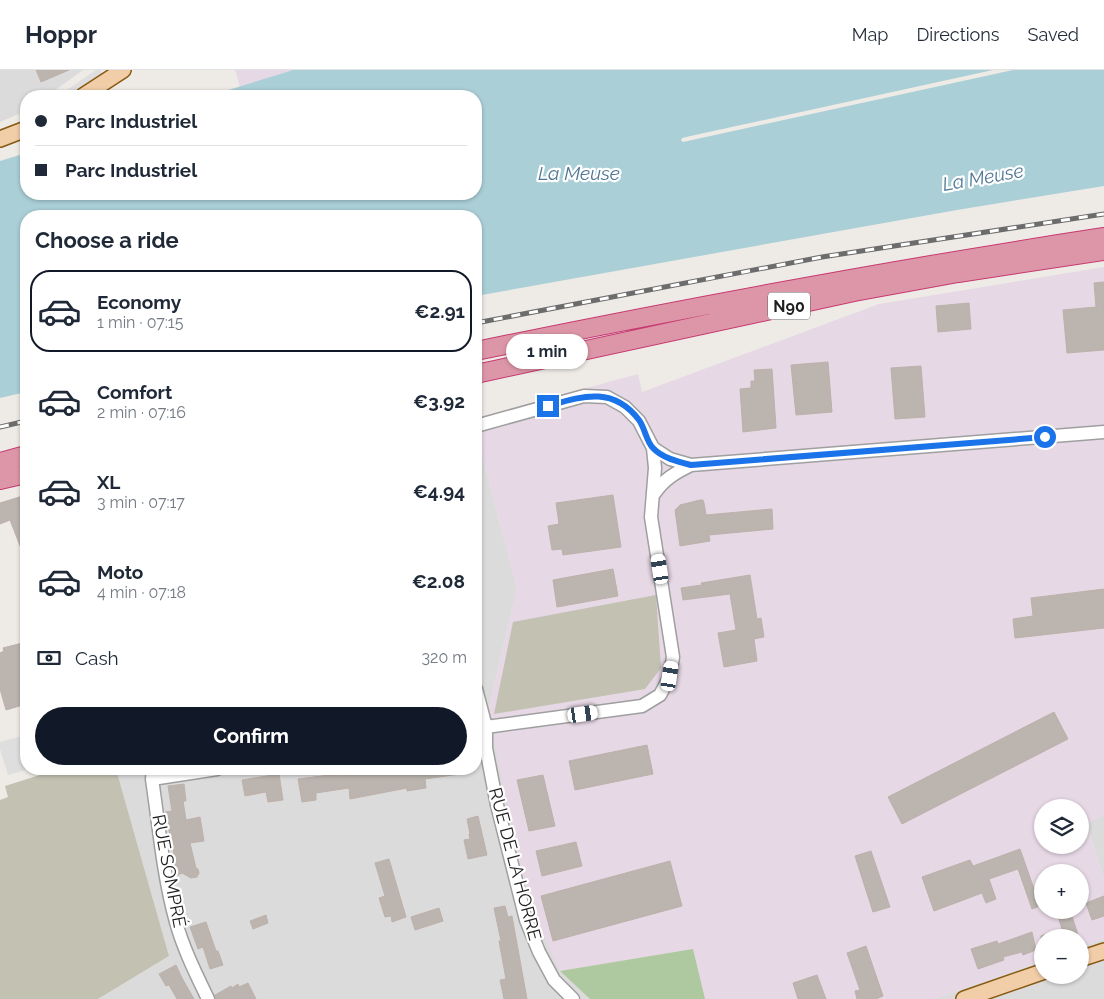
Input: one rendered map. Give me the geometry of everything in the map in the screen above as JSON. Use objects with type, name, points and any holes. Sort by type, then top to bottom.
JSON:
[{"type":"highway","name":"N90","points":[[482,350],[634,318],[841,280],[957,259],[1104,236]]},
{"type":"highway","name":"N90","points":[[482,373],[854,292],[958,273],[1104,251]]},
{"type":"highway","points":[[0,462],[20,457]]},
{"type":"highway","points":[[0,480],[20,475]]},
{"type":"main road","points":[[92,90],[123,70]]},
{"type":"main road","points":[[0,139],[20,131]]},
{"type":"main road","points":[[1089,956],[1104,951]]},
{"type":"main road","points":[[964,999],[1034,975]]},
{"type":"street","points":[[482,424],[584,396],[607,397],[625,407],[639,421],[653,448],[655,468],[651,516],[673,657],[670,676],[660,695],[642,706],[486,727]]},
{"type":"street","points":[[653,448],[670,459],[691,465],[1104,432]]},
{"type":"street","points":[[653,495],[661,483],[672,474],[691,465]]},
{"type":"street","name":"RUE DE LA HORRE","points":[[482,712],[486,727],[486,748],[497,805],[526,920],[539,952],[554,980],[573,999]]},
{"type":"street","name":"RUE SOMPRÉ","points":[[153,775],[166,875],[176,922],[196,976],[208,999]]},
{"type":"shaded area","points":[[0,70],[83,70],[55,90],[20,90],[20,114],[0,122]]},
{"type":"shaded area","points":[[96,70],[101,70],[102,75],[80,90],[67,90]]},
{"type":"shaded area","points":[[235,70],[293,70],[240,87]]},
{"type":"shaded area","points":[[1104,267],[1104,815],[1089,822],[1089,799],[1034,799],[1034,854],[1089,854],[1089,833],[1104,879],[1104,939],[1089,944],[1089,929],[1034,929],[1034,964],[934,999],[590,999],[560,971],[525,894],[488,712],[517,588],[482,454],[482,416],[638,374],[642,392],[879,304]]},
{"type":"shaded area","points":[[482,454],[517,588],[488,712],[560,971],[590,999],[98,999],[169,956],[118,775],[482,775]]},
{"type":"shaded area","points":[[656,595],[661,668],[645,689],[494,714],[513,622]]},
{"type":"shaded area","points":[[20,737],[20,772],[8,775],[0,749],[0,742]]},
{"type":"shaded area","points":[[40,775],[118,775],[169,956],[98,999],[0,999],[0,800],[8,797],[5,786]]},
{"type":"shaded area","points":[[1104,815],[1104,879],[1089,832],[1089,822]]},
{"type":"shaded area","points":[[1104,939],[1104,999],[934,999],[1034,964],[1034,984],[1089,984],[1089,944]]},
{"type":"green space","points":[[693,949],[705,999],[590,999],[560,971]]},
{"type":"water","name":"La Meuse","points":[[293,70],[993,70],[682,138],[683,142],[1013,70],[1104,70],[1104,186],[957,210],[482,295],[482,210],[20,210],[20,393],[0,398],[0,161],[20,155],[20,200],[482,200],[482,90],[228,90]]},
{"type":"building","points":[[36,70],[69,70],[41,82]]},
{"type":"building","points":[[1104,282],[1104,350],[1067,353],[1063,310],[1096,307],[1094,283]]},
{"type":"building","points":[[969,303],[971,329],[938,332],[936,306]]},
{"type":"building","points":[[828,362],[832,412],[796,415],[791,365]]},
{"type":"building","points":[[921,366],[925,417],[895,419],[891,368]]},
{"type":"building","points":[[772,369],[776,428],[743,432],[740,389],[751,388],[751,381],[755,381],[754,370]]},
{"type":"building","points":[[613,495],[621,547],[563,555],[562,549],[552,550],[548,526],[559,524],[556,503]]},
{"type":"building","points":[[20,497],[20,546],[10,520],[0,524],[0,503]]},
{"type":"building","points":[[703,500],[706,515],[772,509],[773,529],[709,535],[710,541],[680,546],[675,510],[680,505]]},
{"type":"building","points":[[613,569],[618,596],[557,607],[553,580]]},
{"type":"building","points":[[750,575],[757,619],[761,618],[764,637],[754,639],[757,661],[724,667],[718,633],[736,630],[730,594],[683,600],[681,588]]},
{"type":"building","points":[[1104,589],[1104,628],[1015,638],[1013,619],[1033,616],[1031,598]]},
{"type":"building","points":[[20,644],[20,706],[6,710],[0,689],[0,653],[4,651],[3,648]]},
{"type":"building","points":[[1054,712],[1068,739],[902,824],[888,797]]},
{"type":"building","points":[[647,745],[653,774],[575,790],[569,761]]},
{"type":"building","points":[[279,775],[283,800],[268,802],[266,792],[245,796],[242,780]]},
{"type":"building","points":[[330,775],[453,775],[425,779],[426,788],[407,791],[407,788],[350,799],[349,788],[316,793],[316,800],[302,802],[298,779]]},
{"type":"building","points":[[543,775],[555,826],[529,831],[517,780]]},
{"type":"building","points":[[184,784],[186,801],[183,801],[186,820],[200,817],[204,841],[190,843],[199,873],[197,877],[191,878],[182,873],[174,877],[171,855],[174,854],[165,812],[172,811],[168,786]]},
{"type":"building","points":[[478,816],[487,855],[468,859],[464,840],[470,839],[467,819]]},
{"type":"building","points":[[576,842],[582,866],[542,876],[536,851]]},
{"type":"building","points":[[1020,849],[1034,889],[1034,908],[1032,909],[1018,869],[989,879],[996,899],[986,903],[982,893],[934,911],[922,877],[970,860],[973,866]]},
{"type":"building","points":[[871,851],[890,907],[873,912],[855,856]]},
{"type":"building","points":[[389,859],[406,917],[392,922],[391,916],[385,917],[379,898],[385,896],[375,863]]},
{"type":"building","points":[[670,861],[682,906],[553,941],[541,896]]},
{"type":"building","points":[[1104,896],[1104,916],[1092,920],[1089,912],[1089,902]]},
{"type":"building","points":[[505,906],[508,917],[512,916],[527,999],[504,999],[500,980],[506,979],[494,908]]},
{"type":"building","points":[[439,908],[443,921],[415,930],[411,917]]},
{"type":"building","points":[[266,915],[268,923],[253,929],[250,921]]},
{"type":"building","points":[[1059,919],[1073,919],[1076,929],[1062,929]]},
{"type":"building","points":[[206,922],[223,965],[210,969],[203,947],[198,949],[190,927]]},
{"type":"building","points":[[1032,932],[1034,951],[1023,955],[1022,952],[1003,957],[1004,960],[978,969],[971,949],[997,941],[998,944]]},
{"type":"building","points":[[866,946],[883,996],[876,999],[857,999],[855,991],[860,990],[847,953]]},
{"type":"building","points":[[176,965],[194,999],[177,999],[169,985],[166,986],[159,974]]},
{"type":"building","points":[[817,975],[826,999],[798,999],[793,983]]},
{"type":"building","points":[[248,983],[256,999],[216,999],[215,995],[231,986],[232,988],[238,984],[239,987]]},
{"type":"railway","points":[[482,322],[822,257],[1104,214]]},
{"type":"railway","points":[[0,427],[20,422]]},
{"type":"route","points":[[548,406],[584,396],[607,397],[625,407],[639,421],[653,448],[670,459],[691,465],[1045,437]]}]
